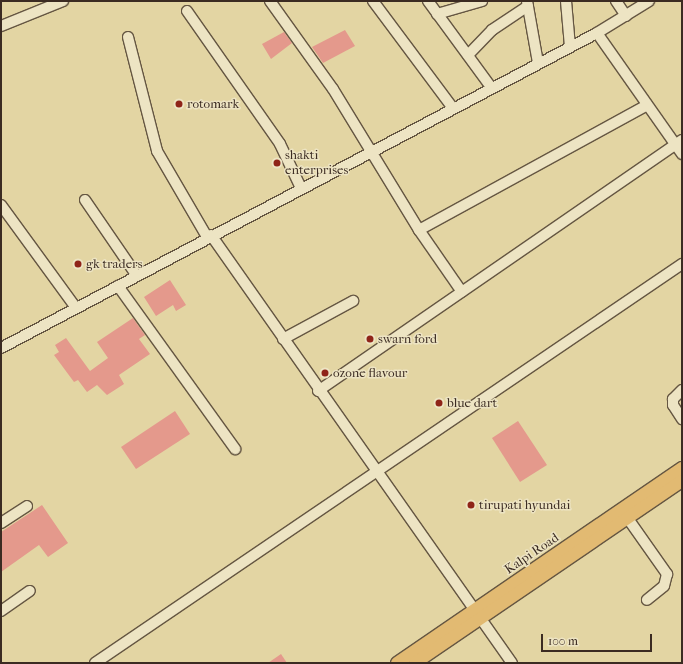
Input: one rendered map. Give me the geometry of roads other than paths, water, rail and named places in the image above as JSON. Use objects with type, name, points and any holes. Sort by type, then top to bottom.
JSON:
[{"type":"main road","name":"Kalpi Road","points":[[625,514],[682,468]]},
{"type":"main road","name":"Kalpi Road","points":[[397,663],[478,614],[625,514],[682,481]]},
{"type":"main road","name":"Kalpi Road","points":[[415,663],[478,614]]},
{"type":"street","points":[[1,26],[63,1]]},
{"type":"street","points":[[270,1],[333,89],[369,152],[419,230],[462,292]]},
{"type":"street","points":[[373,1],[452,107]]},
{"type":"street","points":[[428,1],[491,87]]},
{"type":"street","points":[[438,14],[482,1]]},
{"type":"street","points":[[566,1],[570,47]]},
{"type":"street","points":[[616,1],[626,16]]},
{"type":"street","points":[[1,348],[452,107],[597,34],[649,1]]},
{"type":"street","points":[[468,55],[492,30],[527,3],[538,63]]},
{"type":"street","points":[[187,11],[280,144],[301,188]]},
{"type":"street","points":[[597,34],[647,105],[679,142],[682,154]]},
{"type":"street","points":[[128,38],[157,151],[209,236],[512,663]]},
{"type":"street","points":[[419,230],[647,105]]},
{"type":"street","points":[[318,391],[679,142]]},
{"type":"street","points":[[85,200],[137,276]]},
{"type":"street","points":[[1,205],[76,308]]},
{"type":"street","points":[[95,663],[682,264]]},
{"type":"street","points":[[118,286],[234,449]]},
{"type":"street","points":[[282,339],[352,301]]},
{"type":"street","points":[[682,390],[673,399],[673,405],[682,420]]},
{"type":"street","points":[[1,523],[27,506]]},
{"type":"street","points":[[625,514],[667,574],[664,586],[647,600]]},
{"type":"street","points":[[1,612],[30,591]]},
{"type":"place","name":"rotomark","points":[[179,104]]},
{"type":"place","name":"shakti enterprises","points":[[277,163]]},
{"type":"place","name":"gk traders","points":[[78,264]]},
{"type":"place","name":"swarn ford","points":[[370,339]]},
{"type":"place","name":"ozone flavour","points":[[325,373]]},
{"type":"place","name":"blue dart","points":[[439,403]]},
{"type":"place","name":"tirupati hyundai","points":[[471,505]]}]
